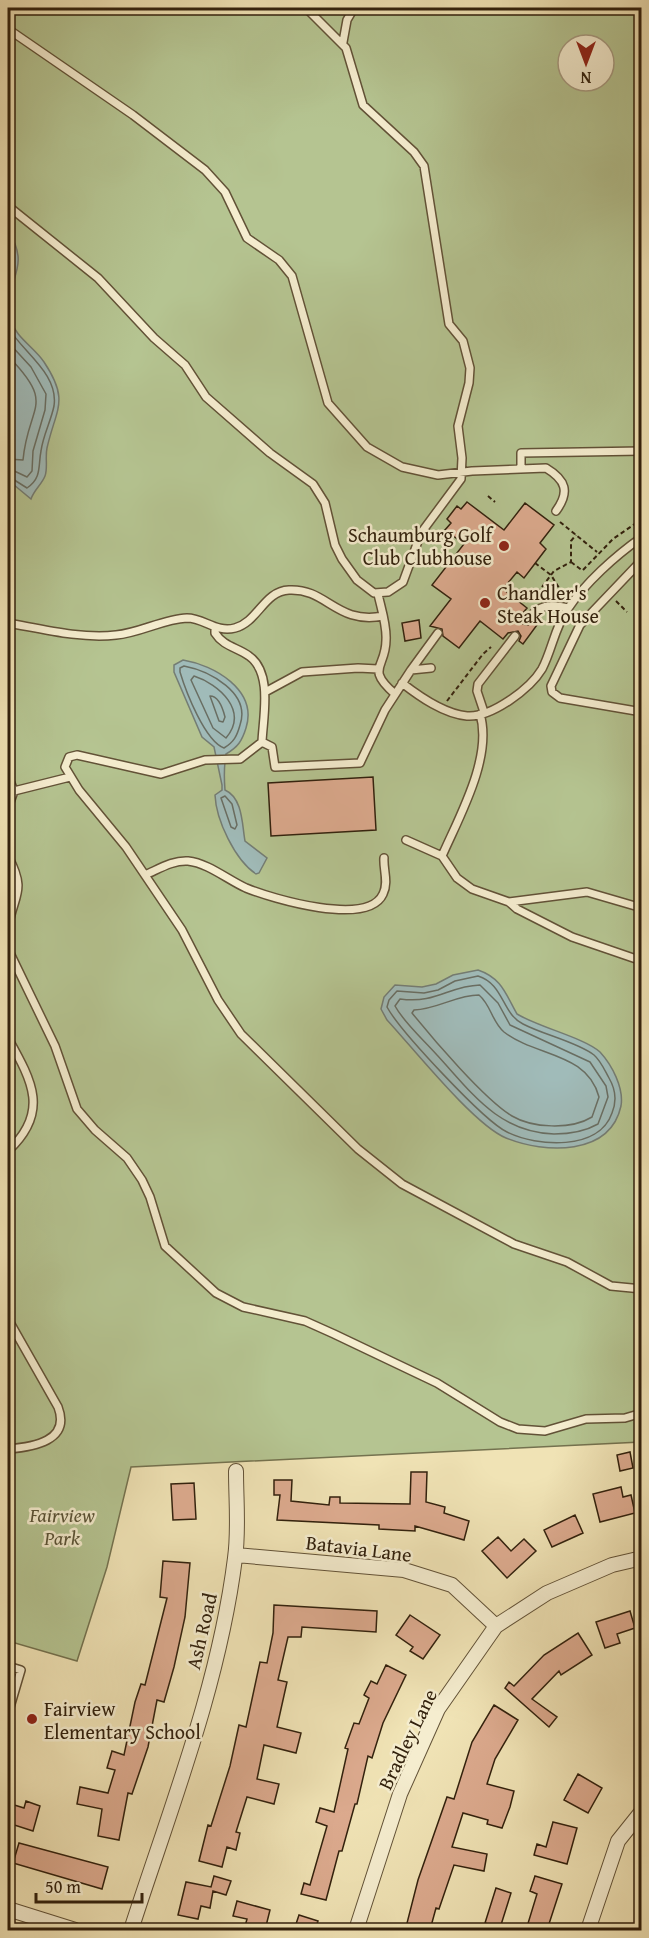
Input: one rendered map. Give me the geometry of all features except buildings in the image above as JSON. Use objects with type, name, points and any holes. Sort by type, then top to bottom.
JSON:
[{"type":"street","name":"Ash Road","points":[[131,1930],[206,1696],[226,1620],[236,1555],[236,1472]]},
{"type":"street","name":"Batavia Lane","points":[[236,1555],[404,1570],[452,1585],[496,1626]]},
{"type":"street","name":"Bradley Lane","points":[[356,1930],[400,1794],[438,1709],[496,1626],[547,1593],[612,1565],[642,1558]]},
{"type":"street","points":[[588,1930],[618,1840],[642,1811]]},
{"type":"street","points":[[8,1909],[75,1930]]},
{"type":"lane","points":[[306,8],[343,42],[349,54],[363,105],[414,152],[424,166],[449,324],[463,341],[469,360],[469,383],[458,426],[462,472],[458,485],[421,533],[406,577],[393,589],[378,594]]},
{"type":"lane","points":[[343,42],[347,20],[354,8]]},
{"type":"lane","points":[[8,29],[133,115],[196,163],[220,186],[247,238],[279,260],[292,276],[328,403],[360,440],[386,459],[412,470],[438,475],[546,468],[562,482],[565,495],[556,511]]},
{"type":"lane","points":[[8,206],[98,278],[147,332],[185,365],[206,397],[277,459],[313,484],[325,503],[335,545],[342,559],[357,580],[378,594],[386,642],[378,669],[383,682],[395,694]]},
{"type":"lane","points":[[521,468],[521,453],[626,449],[642,451]]},
{"type":"lane","points":[[402,683],[442,707],[467,716],[482,713],[517,695],[537,676],[568,608],[615,558],[642,537]]},
{"type":"lane","points":[[642,560],[579,625],[551,686],[552,692],[560,698],[642,712]]},
{"type":"lane","points":[[8,624],[106,636],[138,632],[188,618],[215,628],[230,629],[240,626],[271,597],[289,590],[313,595],[352,617],[362,619],[383,616]]},
{"type":"lane","points":[[527,620],[535,610],[543,606],[568,608]]},
{"type":"lane","points":[[215,628],[217,636],[227,646],[252,658],[267,691],[262,741],[240,759],[205,760],[156,774],[97,758],[72,756],[65,767],[70,777],[145,875],[189,941],[218,1000],[241,1034],[358,1149],[402,1184],[436,1200],[514,1244],[567,1262],[612,1286],[642,1289]]},
{"type":"lane","points":[[262,741],[272,747],[275,767],[360,763],[395,694],[438,633]]},
{"type":"lane","points":[[442,856],[469,797],[476,774],[484,729],[477,691],[478,684],[515,636]]},
{"type":"lane","points":[[411,670],[430,668]]},
{"type":"lane","points":[[267,691],[302,672],[378,669]]},
{"type":"lane","points":[[8,776],[14,791],[8,808]]},
{"type":"lane","points":[[14,791],[70,777]]},
{"type":"lane","points":[[406,840],[442,856],[457,878],[472,889],[509,902],[517,909],[565,933],[642,961]]},
{"type":"lane","points":[[8,856],[17,876],[19,888],[8,928]]},
{"type":"lane","points":[[145,875],[173,863],[194,862],[254,890],[307,904],[354,910],[369,908],[382,896],[386,884],[384,858]]},
{"type":"lane","points":[[509,902],[582,891],[605,895],[642,908]]},
{"type":"lane","points":[[8,949],[55,1046],[76,1109],[95,1130],[122,1153],[142,1179],[165,1246],[216,1293],[243,1307],[305,1322],[334,1334],[437,1383],[500,1422],[518,1429],[544,1431],[586,1419],[625,1418],[642,1413]]},
{"type":"lane","points":[[8,1038],[30,1077],[33,1102],[26,1131],[8,1151]]},
{"type":"lane","points":[[8,1319],[58,1407],[61,1421],[56,1434],[44,1442],[8,1449]]},
{"type":"lane","points":[[8,1666],[21,1670],[8,1714]]},
{"type":"path","points":[[488,496],[495,502]]},
{"type":"path","points":[[571,562],[582,570],[598,553],[642,519]]},
{"type":"path","points":[[557,520],[598,553]]},
{"type":"path","points":[[571,562],[571,541],[576,535]]},
{"type":"path","points":[[528,606],[551,575],[571,562]]},
{"type":"path","points":[[535,563],[551,575],[563,593],[568,608]]},
{"type":"path","points":[[442,707],[483,654],[492,647]]},
{"type":"green space","name":"Fairview Park","points":[[8,8],[642,8],[641,1442],[131,1467],[107,1567],[77,1661],[8,1641]]},
{"type":"water","points":[[8,231],[18,256],[18,266],[8,306]]},
{"type":"water","points":[[8,306],[10,319],[16,332],[44,362],[57,386],[59,396],[59,405],[47,448],[46,473],[31,499],[8,480]]},
{"type":"water","points":[[183,660],[208,667],[220,674],[240,691],[246,702],[248,714],[246,728],[237,746],[226,754],[225,790],[231,794],[238,805],[245,841],[267,858],[259,873],[256,874],[248,868],[241,859],[228,839],[219,816],[215,795],[222,790],[222,785],[214,747],[202,737],[174,672],[174,665]]},
{"type":"water","points":[[478,970],[498,982],[517,1014],[584,1042],[604,1057],[616,1077],[621,1092],[621,1106],[614,1122],[604,1134],[574,1147],[557,1148],[539,1147],[506,1138],[478,1118],[461,1102],[387,1020],[381,1009],[384,997],[395,985],[422,987],[436,984],[453,975]]},
{"type":"place","name":"Schaumburg Golf Club Clubhouse","points":[[504,546]]},
{"type":"place","name":"Chandler's Steak House","points":[[485,603]]},
{"type":"place","name":"Fairview Elementary School","points":[[32,1719]]}]
